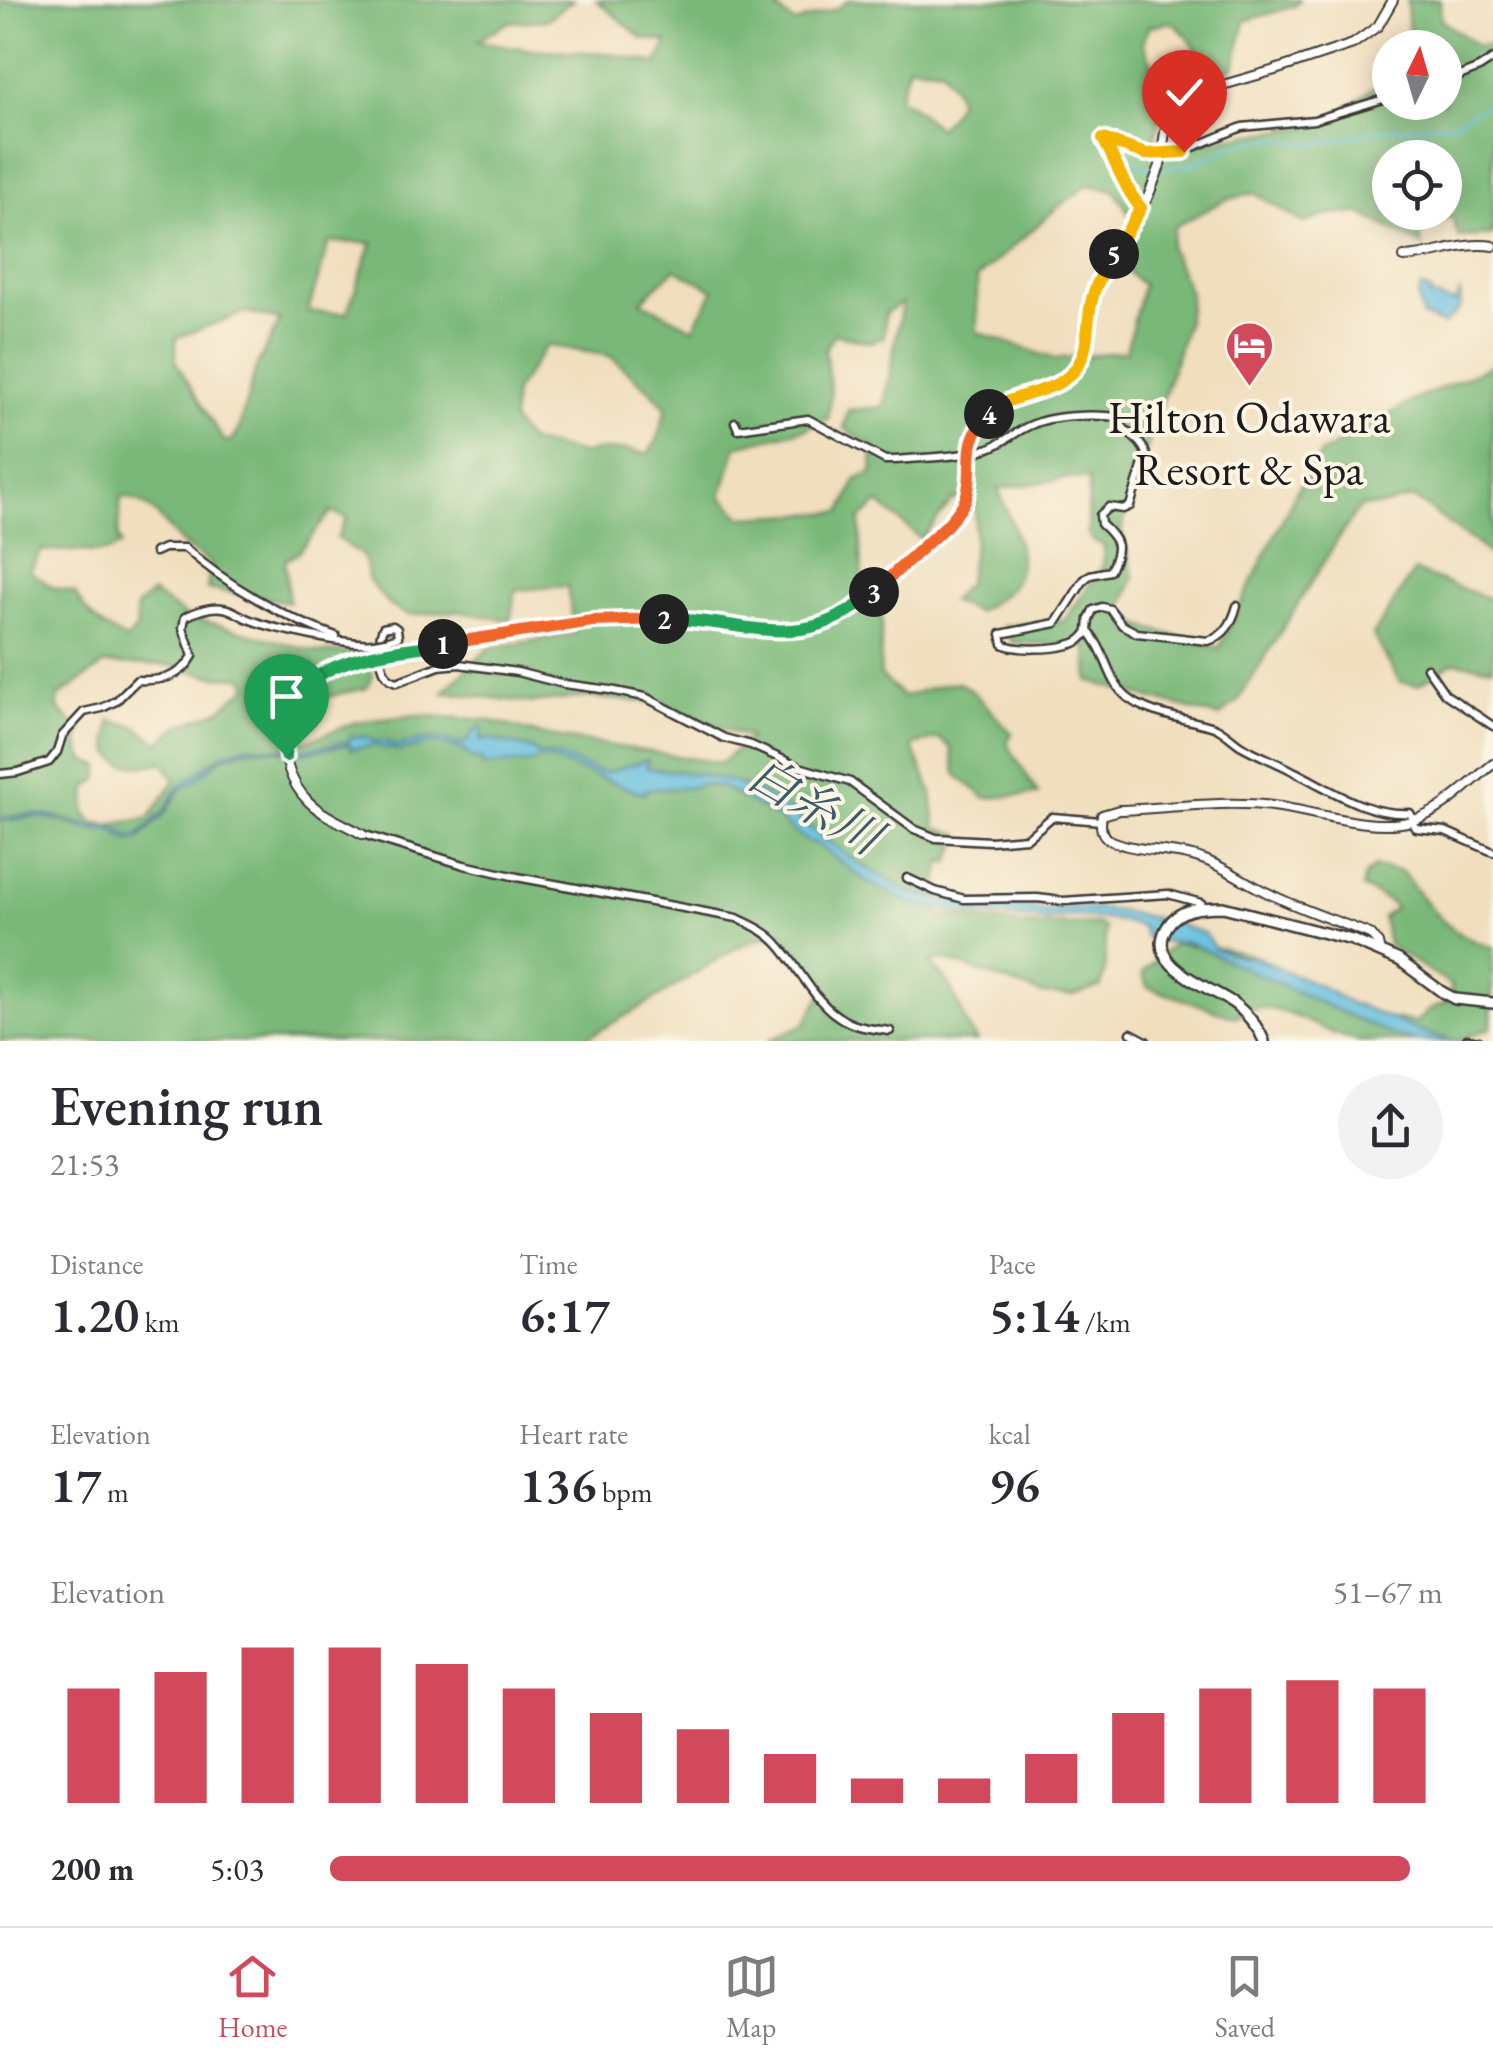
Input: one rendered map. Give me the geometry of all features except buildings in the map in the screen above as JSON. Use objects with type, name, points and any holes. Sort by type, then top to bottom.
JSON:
[{"type":"main road","points":[[1264,1041],[1259,1028],[1236,1004],[1168,962],[1162,945],[1166,928],[1177,916],[1188,910],[1223,907],[1352,940],[1399,960],[1454,999],[1493,1003]]},
{"type":"street","points":[[890,1031],[855,1026],[830,1011],[774,940],[737,918],[464,865],[362,834],[333,819],[310,802],[291,775],[285,731],[292,706],[320,673],[339,663],[381,653],[592,621],[680,619],[780,632],[822,626],[841,617],[947,525],[966,499],[970,453],[977,428],[994,409],[1006,400],[1054,385],[1081,361],[1099,278],[1148,197],[1160,166],[1165,132],[1175,110],[1202,91],[1353,44],[1378,26],[1393,0]]},
{"type":"street","points":[[1462,75],[1493,59]]},
{"type":"street","points":[[1141,208],[1103,139],[1146,154],[1184,152],[1242,126],[1314,120],[1372,102]]},
{"type":"street","points":[[1404,257],[1477,244],[1493,246]]},
{"type":"street","points":[[735,422],[738,429],[808,419],[885,460],[970,453],[1003,442],[1032,424],[1092,415],[1118,417],[1122,428],[1144,445],[1146,454],[1130,506],[1109,507],[1100,514],[1101,524],[1118,543],[1110,570],[1084,580],[1056,622],[1001,634],[1004,644],[1012,649],[1068,646],[1083,638],[1094,610],[1102,608],[1110,609],[1122,625],[1136,634],[1208,641],[1226,630],[1238,606]]},
{"type":"street","points":[[155,552],[185,548],[206,567],[300,622],[346,642]]},
{"type":"street","points":[[0,774],[49,762],[58,752],[62,736],[84,712],[116,702],[137,680],[161,682],[188,665],[193,656],[183,628],[185,617],[218,607],[252,621],[346,642],[374,643],[385,641],[398,637],[397,628],[388,626],[380,632],[381,653],[387,676],[397,682],[438,666],[459,664],[645,698],[724,738],[850,782],[914,829],[936,838],[1016,840],[1035,833],[1052,817],[1101,820]]},
{"type":"street","points":[[1088,631],[1098,641],[1118,686],[1130,699],[1220,729],[1243,746],[1367,808],[1385,814],[1410,813],[1416,828],[1445,831],[1493,852]]},
{"type":"street","points":[[1427,668],[1444,694],[1493,726]]},
{"type":"street","points":[[1380,952],[1378,942],[1370,934],[1271,895],[1206,860],[1111,840],[1103,835],[1102,816],[1112,811],[1241,804],[1378,824],[1413,820],[1439,808],[1493,764]]},
{"type":"street","points":[[906,878],[964,899],[1063,901],[1168,894],[1204,907]]},
{"type":"street","points":[[1130,1033],[1146,1041]]},
{"type":"street","points":[[1466,1041],[1479,1041]]},
{"type":"green space","points":[[0,0],[573,0],[547,20],[509,22],[477,41],[527,49],[606,53],[657,63],[667,42],[642,38],[596,0],[784,0],[778,10],[795,23],[838,8],[849,0],[1300,0],[1295,6],[1245,21],[1234,67],[1213,76],[1187,36],[1172,22],[1148,27],[1143,43],[1165,93],[1154,143],[1184,144],[1329,123],[1372,88],[1372,120],[1462,120],[1462,35],[1476,45],[1493,46],[1493,235],[1458,237],[1456,230],[1462,230],[1462,140],[1372,140],[1372,219],[1363,214],[1333,213],[1304,223],[1254,193],[1225,200],[1174,227],[1170,248],[1190,293],[1187,322],[1121,530],[1134,577],[1121,609],[1141,626],[1219,648],[1296,492],[1321,454],[1414,400],[1493,365],[1493,560],[1414,498],[1360,507],[1238,701],[1219,717],[1089,681],[1087,647],[1012,642],[1003,626],[1065,620],[1103,566],[1104,545],[1088,535],[1089,479],[1069,478],[998,489],[1017,539],[1020,565],[1010,588],[977,612],[950,601],[967,584],[976,505],[954,499],[921,539],[879,503],[860,519],[862,580],[882,608],[880,675],[903,697],[953,683],[971,690],[1012,733],[1007,743],[1038,794],[985,798],[956,774],[951,748],[938,738],[912,746],[932,793],[936,828],[961,834],[949,863],[942,861],[939,915],[1027,925],[1097,924],[1105,928],[1101,986],[1074,996],[1042,994],[946,960],[930,962],[948,982],[977,1041],[767,1041],[805,1024],[826,987],[782,932],[734,949],[584,1041],[0,1041]],"holes":[[[909,65],[942,69],[957,100],[939,128],[898,99]],[[1088,185],[1114,190],[1139,228],[1117,262],[1143,285],[1126,351],[1055,359],[977,332],[977,278]],[[329,242],[372,243],[347,313],[308,312]],[[675,269],[714,290],[693,328],[641,301]],[[902,303],[884,407],[848,410],[844,428],[873,448],[872,473],[856,480],[842,512],[742,517],[721,496],[737,446],[805,429],[828,419],[831,394],[825,349],[835,334],[871,342],[884,337],[885,313]],[[246,312],[280,320],[256,368],[237,434],[230,441],[223,440],[176,362],[176,338]],[[547,345],[610,356],[666,408],[657,441],[647,454],[627,450],[582,454],[528,441],[512,421],[514,393]],[[121,497],[149,508],[184,545],[211,564],[207,589],[289,602],[285,561],[298,553],[331,512],[347,518],[337,538],[363,556],[369,581],[389,605],[408,615],[455,611],[510,620],[516,590],[567,586],[575,634],[489,648],[443,692],[534,703],[585,697],[656,703],[750,738],[721,763],[543,735],[488,720],[417,715],[356,722],[304,742],[295,738],[294,721],[305,706],[325,697],[367,688],[373,675],[354,652],[317,652],[186,616],[152,593],[136,607],[137,627],[127,640],[97,621],[75,593],[52,587],[30,571],[42,550],[108,552],[121,545]],[[105,664],[169,665],[212,676],[243,677],[248,686],[220,710],[178,726],[159,743],[137,727],[111,720],[109,745],[116,759],[139,766],[163,762],[175,780],[149,818],[108,825],[92,822],[85,811],[87,788],[98,779],[101,766],[85,761],[79,747],[80,730],[58,709],[58,697]]]},
{"type":"green space","points":[[1407,0],[1440,0],[1441,20],[1455,30],[1408,30]]},
{"type":"green space","points":[[1393,230],[1418,230],[1422,245]]},
{"type":"green space","points":[[1414,571],[1493,600],[1493,668],[1454,662],[1418,685],[1400,682],[1373,635]]},
{"type":"green space","points":[[1375,867],[1402,872],[1450,927],[1493,948],[1491,1028],[1460,1041],[1359,1041],[1283,1012],[1255,1008],[1235,1017],[1147,987],[1142,973],[1174,943],[1217,948],[1267,961],[1353,1010],[1416,1022],[1445,1003],[1452,986],[1388,945],[1383,917],[1395,908],[1362,888],[1365,875]]},
{"type":"water","points":[[1421,288],[1431,291],[1430,296],[1455,303],[1460,293],[1459,309],[1444,325],[1422,316],[1418,298]]},
{"type":"water","points":[[477,727],[483,728],[481,741],[485,738],[532,749],[598,772],[647,760],[647,768],[736,783],[789,810],[856,862],[912,893],[1049,911],[1067,906],[1120,911],[1179,923],[1204,933],[1215,949],[1242,957],[1249,955],[1319,985],[1354,1006],[1453,1041],[1414,1041],[1385,1032],[1187,942],[1159,942],[1146,937],[1142,927],[1122,921],[966,914],[910,903],[866,881],[774,815],[722,787],[700,784],[646,789],[645,793],[550,759],[482,765],[482,759],[475,760],[461,749],[434,743],[400,751],[376,745],[351,749],[350,744],[303,753],[259,748],[221,758],[180,790],[165,814],[136,841],[126,840],[113,831],[87,829],[60,820],[32,817],[0,821],[34,814],[52,816],[84,825],[113,827],[132,838],[165,810],[178,788],[224,753],[248,746],[302,750],[349,741],[351,736],[369,737],[395,746],[436,739],[460,744]]},
{"type":"waterway","points":[[1163,169],[1189,166],[1235,145],[1276,138],[1311,145],[1381,130],[1453,123],[1493,102]]},
{"type":"waterway","points":[[1115,152],[1146,168],[1155,168]]},
{"type":"place","name":"Hilton Odawara Resort & Spa","points":[[1249,388]]},
{"type":"route","points":[[286,756],[285,731],[300,694],[320,673],[361,656],[592,621],[680,619],[780,632],[822,626],[841,617],[866,599],[958,513],[966,499],[971,442],[983,420],[1006,400],[1066,378],[1081,361],[1099,278],[1141,208],[1103,139],[1146,154],[1184,152]]},
{"type":"water label","name":"白糸川","points":[[815,805]]}]
